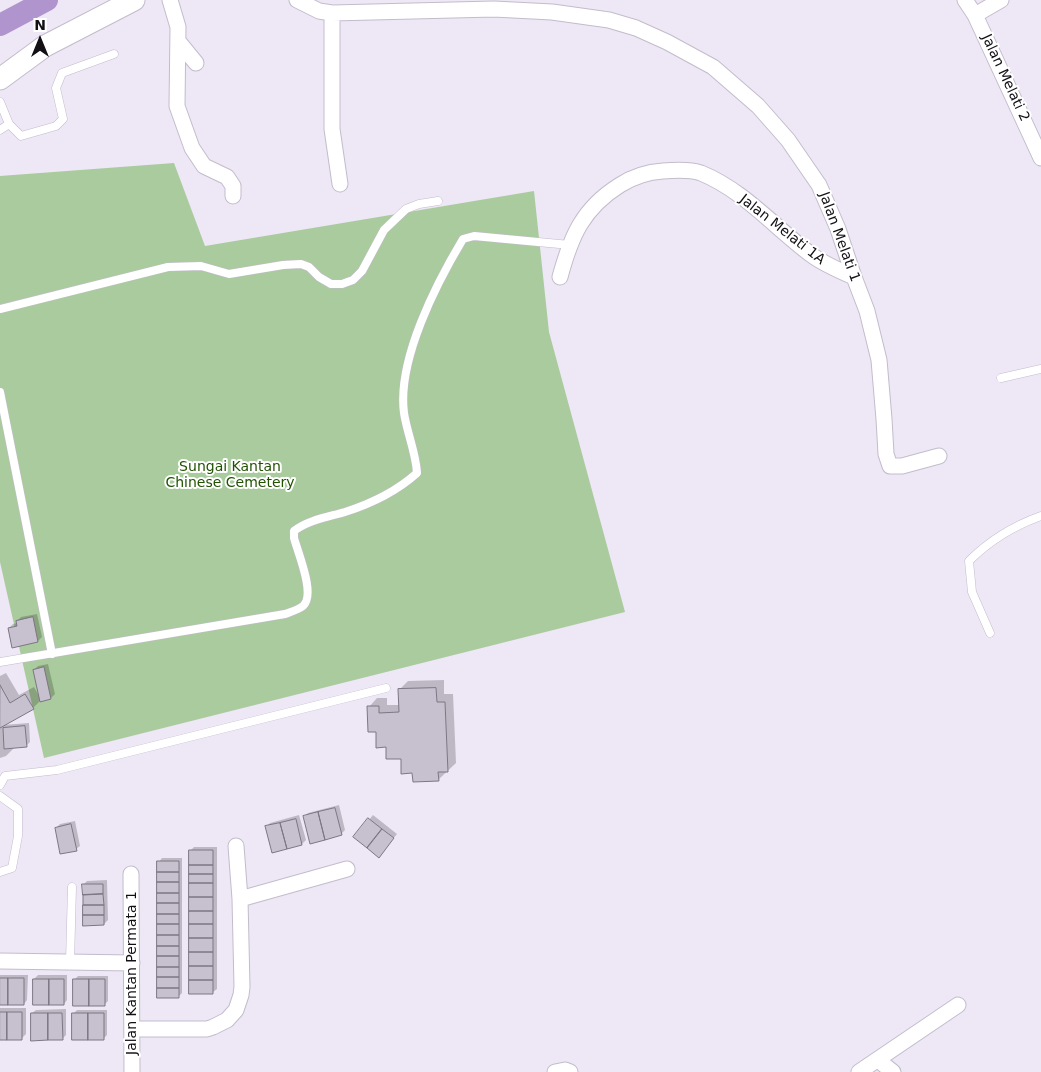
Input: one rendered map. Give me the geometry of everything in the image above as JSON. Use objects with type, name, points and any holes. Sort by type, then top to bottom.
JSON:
[{"type":"main road","points":[[0,79],[45,46],[134,0]]},
{"type":"street","points":[[170,0],[178,27],[177,106],[192,148],[204,166],[227,177],[233,186],[234,196]]},
{"type":"street","name":"Jalan Melati 1","points":[[297,0],[319,11],[332,13],[494,9],[552,12],[609,20],[636,28],[713,66],[758,106],[788,140],[820,185],[867,311],[879,360],[886,454],[890,466],[902,466],[939,456]]},
{"type":"street","name":"Jalan Melati 2","points":[[965,0],[975,15],[1041,158]]},
{"type":"street","points":[[975,15],[1001,0]]},
{"type":"street","points":[[332,13],[332,129],[340,184]]},
{"type":"street","points":[[178,40],[196,63]]},
{"type":"street","name":"Jalan Melati 1A","points":[[560,277],[577,229],[591,207],[611,190],[632,177],[678,170],[700,173],[724,186],[754,206],[813,256],[833,269],[854,278]]},
{"type":"street","points":[[132,1029],[207,1029],[226,1020],[236,1010],[242,995],[242,987],[240,899],[236,846]]},
{"type":"street","points":[[240,899],[347,868]]},
{"type":"street","name":"Jalan Kantan Permata 1","points":[[131,874],[132,1072]]},
{"type":"street","points":[[0,961],[132,962]]},
{"type":"street","points":[[859,1072],[958,1005]]},
{"type":"street","points":[[878,1060],[893,1072]]},
{"type":"street","points":[[555,1072],[565,1070],[570,1072]]},
{"type":"lane","points":[[0,102],[9,124],[21,136],[56,126],[63,119],[56,88],[62,73],[114,54]]},
{"type":"lane","points":[[0,130],[9,124]]},
{"type":"lane","points":[[0,309],[168,267],[201,266],[229,274],[275,266],[301,264],[309,267],[319,277],[331,284],[342,284],[353,280],[362,271],[384,230],[406,209],[419,204],[438,201]]},
{"type":"lane","points":[[0,662],[285,614],[304,606],[308,586],[294,538],[294,531],[301,526],[348,511],[385,495],[417,473],[404,414],[405,376],[413,342],[446,267],[463,239],[474,236],[570,246]]},
{"type":"lane","points":[[1001,378],[1041,369]]},
{"type":"lane","points":[[0,392],[52,654]]},
{"type":"lane","points":[[990,633],[972,592],[969,561],[985,545],[1020,523],[1041,516]]},
{"type":"lane","points":[[0,785],[5,776],[57,770],[386,688]]},
{"type":"lane","points":[[0,796],[18,809],[18,836],[12,868],[0,872]]},
{"type":"lane","points":[[70,962],[72,887]]},
{"type":"green space","name":"Sungai Kantan Chinese Cemetery","points":[[174,163],[205,246],[534,191],[549,332],[625,612],[44,758],[0,562],[0,176]]},
{"type":"building","points":[[33,617],[38,642],[12,648],[8,628],[17,626],[16,621]]},
{"type":"building","points":[[44,667],[51,699],[40,702],[33,670]]},
{"type":"building","points":[[0,685],[10,703],[25,694],[34,709],[0,728]]},
{"type":"building","points":[[436,688],[437,702],[445,702],[448,772],[438,772],[439,781],[413,782],[412,773],[401,774],[401,759],[386,759],[386,747],[376,748],[376,732],[368,732],[367,706],[379,706],[379,713],[399,712],[398,689]]},
{"type":"building","points":[[25,726],[27,747],[4,749],[3,728]]},
{"type":"building","points":[[335,808],[342,835],[325,840],[318,812]]},
{"type":"building","points":[[318,812],[325,840],[310,844],[303,816]]},
{"type":"building","points":[[368,818],[382,829],[367,848],[353,837]]},
{"type":"building","points":[[296,819],[302,845],[287,849],[280,823]]},
{"type":"building","points":[[280,823],[287,849],[272,853],[265,826]]},
{"type":"building","points":[[71,824],[77,851],[60,854],[55,828]]},
{"type":"building","points":[[382,829],[394,838],[379,858],[367,848]]},
{"type":"building","points":[[189,850],[213,850],[213,865],[189,865]]},
{"type":"building","points":[[157,861],[179,861],[179,872],[157,872]]},
{"type":"building","points":[[189,865],[213,865],[213,874],[189,874]]},
{"type":"building","points":[[157,872],[179,872],[179,882],[157,882]]},
{"type":"building","points":[[189,874],[213,874],[213,883],[189,883]]},
{"type":"building","points":[[157,882],[179,882],[179,893],[157,893]]},
{"type":"building","points":[[189,883],[213,883],[213,897],[189,897]]},
{"type":"building","points":[[82,884],[103,884],[103,894],[83,895]]},
{"type":"building","points":[[157,893],[179,893],[179,903],[157,903]]},
{"type":"building","points":[[103,894],[104,905],[83,905],[83,895]]},
{"type":"building","points":[[189,897],[213,897],[213,911],[189,911]]},
{"type":"building","points":[[157,903],[179,903],[179,914],[157,914]]},
{"type":"building","points":[[83,905],[104,905],[104,915],[83,915]]},
{"type":"building","points":[[189,911],[213,911],[213,924],[189,924]]},
{"type":"building","points":[[157,914],[179,914],[179,924],[157,924]]},
{"type":"building","points":[[83,915],[104,915],[104,925],[83,926]]},
{"type":"building","points":[[157,924],[179,924],[179,935],[157,935]]},
{"type":"building","points":[[189,924],[213,924],[213,938],[189,938]]},
{"type":"building","points":[[157,935],[179,935],[179,946],[157,946]]},
{"type":"building","points":[[189,938],[213,938],[213,952],[189,952]]},
{"type":"building","points":[[157,946],[179,946],[179,956],[157,956]]},
{"type":"building","points":[[189,952],[213,952],[213,966],[189,966]]},
{"type":"building","points":[[157,956],[179,956],[179,967],[157,967]]},
{"type":"building","points":[[189,966],[213,966],[213,980],[189,980]]},
{"type":"building","points":[[157,967],[179,967],[179,977],[157,977]]},
{"type":"building","points":[[157,977],[179,977],[179,988],[157,988]]},
{"type":"building","points":[[0,978],[8,978],[8,1005],[0,1005]]},
{"type":"building","points":[[8,978],[24,978],[24,1005],[8,1005]]},
{"type":"building","points":[[33,979],[49,979],[49,1005],[33,1005]]},
{"type":"building","points":[[49,979],[64,979],[64,1005],[49,1005]]},
{"type":"building","points":[[73,979],[89,979],[89,1006],[73,1006]]},
{"type":"building","points":[[89,979],[105,979],[105,1006],[89,1006]]},
{"type":"building","points":[[189,980],[213,980],[213,994],[189,994]]},
{"type":"building","points":[[157,988],[179,988],[179,998],[157,998]]},
{"type":"building","points":[[0,1012],[7,1012],[7,1040],[0,1040]]},
{"type":"building","points":[[7,1012],[22,1012],[22,1040],[7,1040]]},
{"type":"building","points":[[31,1013],[48,1013],[48,1040],[31,1041]]},
{"type":"building","points":[[48,1013],[62,1013],[63,1040],[48,1040]]},
{"type":"building","points":[[72,1013],[88,1013],[88,1040],[72,1040]]},
{"type":"building","points":[[88,1013],[104,1013],[104,1040],[88,1040]]},
{"type":"waterway","points":[[0,25],[47,0]]}]
